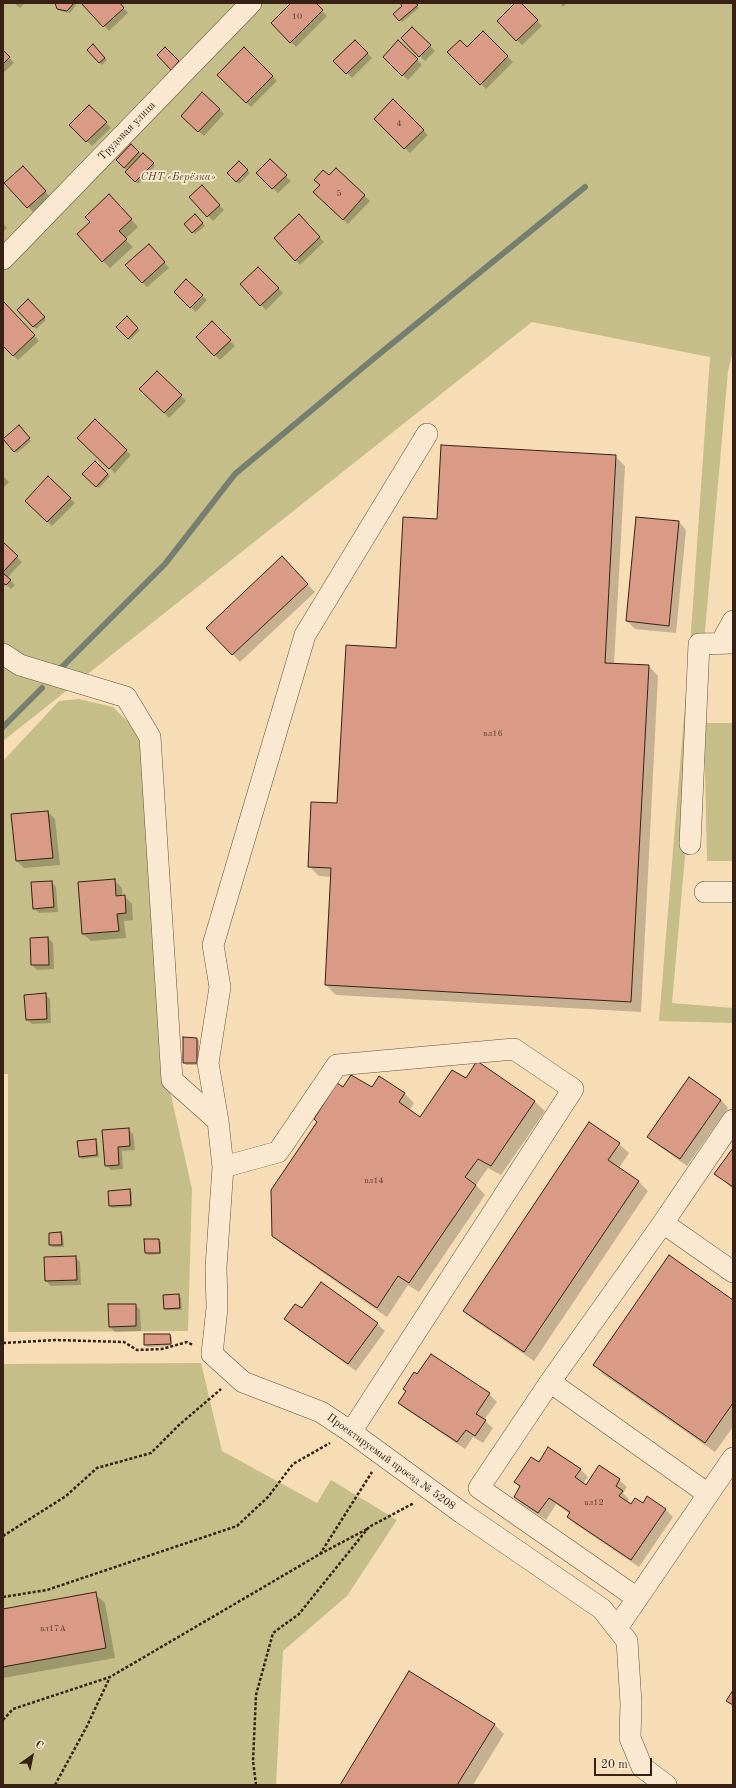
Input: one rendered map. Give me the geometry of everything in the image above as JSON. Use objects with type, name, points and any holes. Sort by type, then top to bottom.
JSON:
[{"type":"street","name":"Трудовая улица","points":[[3,259],[251,3]]},
{"type":"street","points":[[212,1354],[217,1308],[216,1267],[223,1167],[218,1121],[208,1063],[220,987],[212,945],[305,635],[427,434]]},
{"type":"street","points":[[690,844],[699,644],[727,643],[733,621]]},
{"type":"street","points":[[3,654],[20,665],[126,697],[150,737],[172,1080],[218,1121]]},
{"type":"street","points":[[705,892],[733,892]]},
{"type":"street","points":[[223,1167],[278,1152],[337,1065],[514,1049],[573,1090],[351,1432]]},
{"type":"street","points":[[637,1598],[478,1488],[733,1120]]},
{"type":"street","points":[[663,1223],[733,1272]]},
{"type":"street","name":"Проектируемый проезд № 5208","points":[[212,1354],[243,1382],[321,1412],[351,1432],[434,1493],[602,1609],[627,1641],[631,1702],[630,1738],[642,1767],[666,1785]]},
{"type":"street","points":[[550,1382],[708,1494]]},
{"type":"street","points":[[617,1628],[733,1458]]},
{"type":"path","points":[[3,1343],[56,1340],[124,1342],[137,1350],[162,1349],[186,1342],[212,1354]]},
{"type":"path","points":[[3,1536],[66,1496],[97,1468],[151,1453],[179,1425],[225,1386],[243,1382]]},
{"type":"path","points":[[3,1597],[47,1590],[237,1526],[268,1497],[292,1464],[351,1432]]},
{"type":"path","points":[[320,1554],[382,1455]]},
{"type":"path","points":[[3,1720],[14,1709],[110,1677],[320,1554],[434,1493]]},
{"type":"path","points":[[256,1785],[253,1761],[256,1695],[273,1634],[299,1614],[369,1527]]},
{"type":"path","points":[[55,1785],[88,1726],[110,1677]]},
{"type":"green space","name":"СНТ «Берёзка»","points":[[3,3],[733,3],[733,351],[728,371],[672,1003],[733,1008],[733,1023],[659,1021],[691,631],[710,357],[532,322],[3,741]]},
{"type":"green space","points":[[79,699],[113,707],[138,732],[151,811],[159,1042],[192,1189],[188,1331],[8,1332],[8,1074],[3,1074],[3,761],[59,701]]},
{"type":"green space","points":[[704,723],[733,723],[733,861],[707,861]]},
{"type":"green space","points":[[201,1363],[222,1451],[317,1503],[331,1480],[397,1520],[347,1596],[283,1651],[276,1785],[3,1785],[3,1364]]},
{"type":"building","points":[[55,3],[74,3],[67,11],[57,9]]},
{"type":"building","points":[[81,3],[120,3],[124,8],[103,27]]},
{"type":"building","points":[[291,3],[316,3],[323,10],[290,43],[271,23]]},
{"type":"building","points":[[400,3],[415,3],[418,5],[399,21],[393,14],[402,6]]},
{"type":"building","points":[[515,3],[521,3],[538,20],[516,41],[497,21]]},
{"type":"building","points":[[412,27],[431,45],[419,57],[401,38]]},
{"type":"building","points":[[483,31],[508,56],[480,85],[447,52],[460,40],[467,47]]},
{"type":"building","points":[[355,40],[368,53],[346,74],[333,61]]},
{"type":"building","points":[[398,40],[418,59],[402,76],[383,57]]},
{"type":"building","points":[[93,44],[105,58],[99,63],[87,50]]},
{"type":"building","points":[[165,47],[179,61],[171,70],[157,55]]},
{"type":"building","points":[[244,47],[273,76],[246,103],[217,75]]},
{"type":"building","points":[[3,50],[10,57],[3,64]]},
{"type":"building","points":[[202,92],[220,109],[198,132],[181,116]]},
{"type":"building","points":[[393,99],[424,130],[404,149],[374,119]]},
{"type":"building","points":[[89,105],[107,122],[86,142],[69,125]]},
{"type":"building","points":[[131,144],[139,152],[124,168],[116,160]]},
{"type":"building","points":[[143,153],[154,163],[135,182],[125,172]]},
{"type":"building","points":[[270,159],[287,175],[272,189],[256,173]]},
{"type":"building","points":[[239,161],[248,170],[236,182],[227,173]]},
{"type":"building","points":[[23,166],[46,191],[27,208],[4,183]]},
{"type":"building","points":[[336,168],[365,195],[343,220],[313,192],[320,185],[314,180],[323,170],[329,175]]},
{"type":"building","points":[[202,185],[220,205],[207,217],[189,197]]},
{"type":"building","points":[[109,194],[132,219],[119,231],[127,239],[102,262],[77,234],[90,222],[85,217]]},
{"type":"building","points":[[195,214],[203,223],[192,233],[184,224]]},
{"type":"building","points":[[299,214],[320,237],[295,261],[274,238]]},
{"type":"building","points":[[149,244],[165,262],[142,283],[125,265]]},
{"type":"building","points":[[258,267],[279,288],[260,306],[240,284]]},
{"type":"building","points":[[186,279],[203,295],[190,308],[174,292]]},
{"type":"building","points":[[28,299],[45,317],[33,327],[17,310]]},
{"type":"building","points":[[3,301],[35,335],[13,356],[3,346]]},
{"type":"building","points":[[127,316],[138,328],[128,339],[116,327]]},
{"type":"building","points":[[212,321],[231,340],[214,356],[196,337]]},
{"type":"building","points":[[157,371],[182,395],[164,413],[139,389]]},
{"type":"building","points":[[95,419],[127,450],[109,469],[77,438]]},
{"type":"building","points":[[19,425],[30,438],[14,452],[3,439]]},
{"type":"building","points":[[441,445],[616,455],[605,663],[649,665],[631,1002],[325,985],[331,868],[308,867],[311,802],[337,803],[346,645],[396,648],[403,517],[437,519]]},
{"type":"building","points":[[95,461],[108,474],[96,487],[82,474]]},
{"type":"building","points":[[48,476],[71,498],[47,522],[25,501]]},
{"type":"building","points":[[636,517],[679,521],[669,626],[626,621]]},
{"type":"building","points":[[3,542],[18,556],[3,572]]},
{"type":"building","points":[[282,556],[308,584],[232,655],[206,628]]},
{"type":"building","points":[[3,573],[11,580],[6,585],[3,583]]},
{"type":"building","points":[[48,811],[53,858],[16,861],[11,814]]},
{"type":"building","points":[[115,879],[116,896],[125,895],[126,913],[117,914],[119,931],[82,934],[78,882]]},
{"type":"building","points":[[52,881],[54,907],[33,909],[31,882]]},
{"type":"building","points":[[48,937],[49,965],[31,965],[30,938]]},
{"type":"building","points":[[46,993],[47,1019],[26,1020],[24,995]]},
{"type":"building","points":[[183,1037],[197,1038],[197,1063],[183,1063]]},
{"type":"building","points":[[477,1061],[535,1101],[491,1166],[478,1159],[465,1177],[476,1185],[409,1283],[398,1276],[377,1308],[272,1236],[271,1190],[317,1122],[314,1119],[337,1083],[343,1087],[351,1075],[372,1087],[379,1076],[405,1093],[399,1102],[420,1117],[452,1070],[466,1078]]},
{"type":"building","points":[[689,1077],[721,1100],[680,1159],[647,1137]]},
{"type":"building","points":[[589,1122],[620,1143],[608,1160],[639,1181],[524,1352],[463,1311]]},
{"type":"building","points":[[129,1128],[130,1146],[118,1147],[119,1165],[105,1166],[102,1130]]},
{"type":"building","points":[[96,1139],[97,1155],[79,1157],[77,1141]]},
{"type":"building","points":[[733,1148],[733,1187],[714,1174]]},
{"type":"building","points":[[130,1189],[131,1205],[109,1206],[108,1191]]},
{"type":"building","points":[[61,1232],[62,1245],[49,1245],[49,1233]]},
{"type":"building","points":[[144,1239],[159,1239],[160,1253],[145,1253]]},
{"type":"building","points":[[669,1255],[733,1300],[733,1403],[705,1443],[593,1365]]},
{"type":"building","points":[[76,1256],[77,1280],[45,1281],[44,1257]]},
{"type":"building","points":[[321,1282],[378,1323],[348,1364],[284,1319],[295,1304],[302,1308]]},
{"type":"building","points":[[179,1294],[180,1308],[164,1309],[163,1295]]},
{"type":"building","points":[[108,1304],[136,1304],[136,1326],[109,1327]]},
{"type":"building","points":[[144,1334],[170,1334],[171,1344],[144,1345]]},
{"type":"building","points":[[431,1354],[490,1393],[476,1414],[486,1420],[475,1436],[466,1430],[457,1442],[398,1403],[406,1391],[403,1389],[414,1372],[417,1374]]},
{"type":"building","points":[[548,1447],[581,1469],[575,1477],[586,1485],[599,1465],[620,1479],[616,1486],[623,1491],[619,1496],[631,1504],[635,1498],[643,1503],[647,1496],[666,1509],[631,1560],[567,1517],[570,1512],[549,1498],[538,1513],[514,1497],[520,1486],[514,1482],[531,1457],[539,1462]]},
{"type":"building","points":[[96,1592],[106,1648],[3,1667],[3,1609]]},
{"type":"building","points":[[409,1671],[495,1724],[457,1785],[340,1785]]},
{"type":"building","points":[[733,1690],[733,1705],[726,1701]]},
{"type":"waterway","points":[[61,668],[165,564],[235,474],[378,355],[585,187]]},
{"type":"waterway","points":[[3,727],[42,688]]}]
